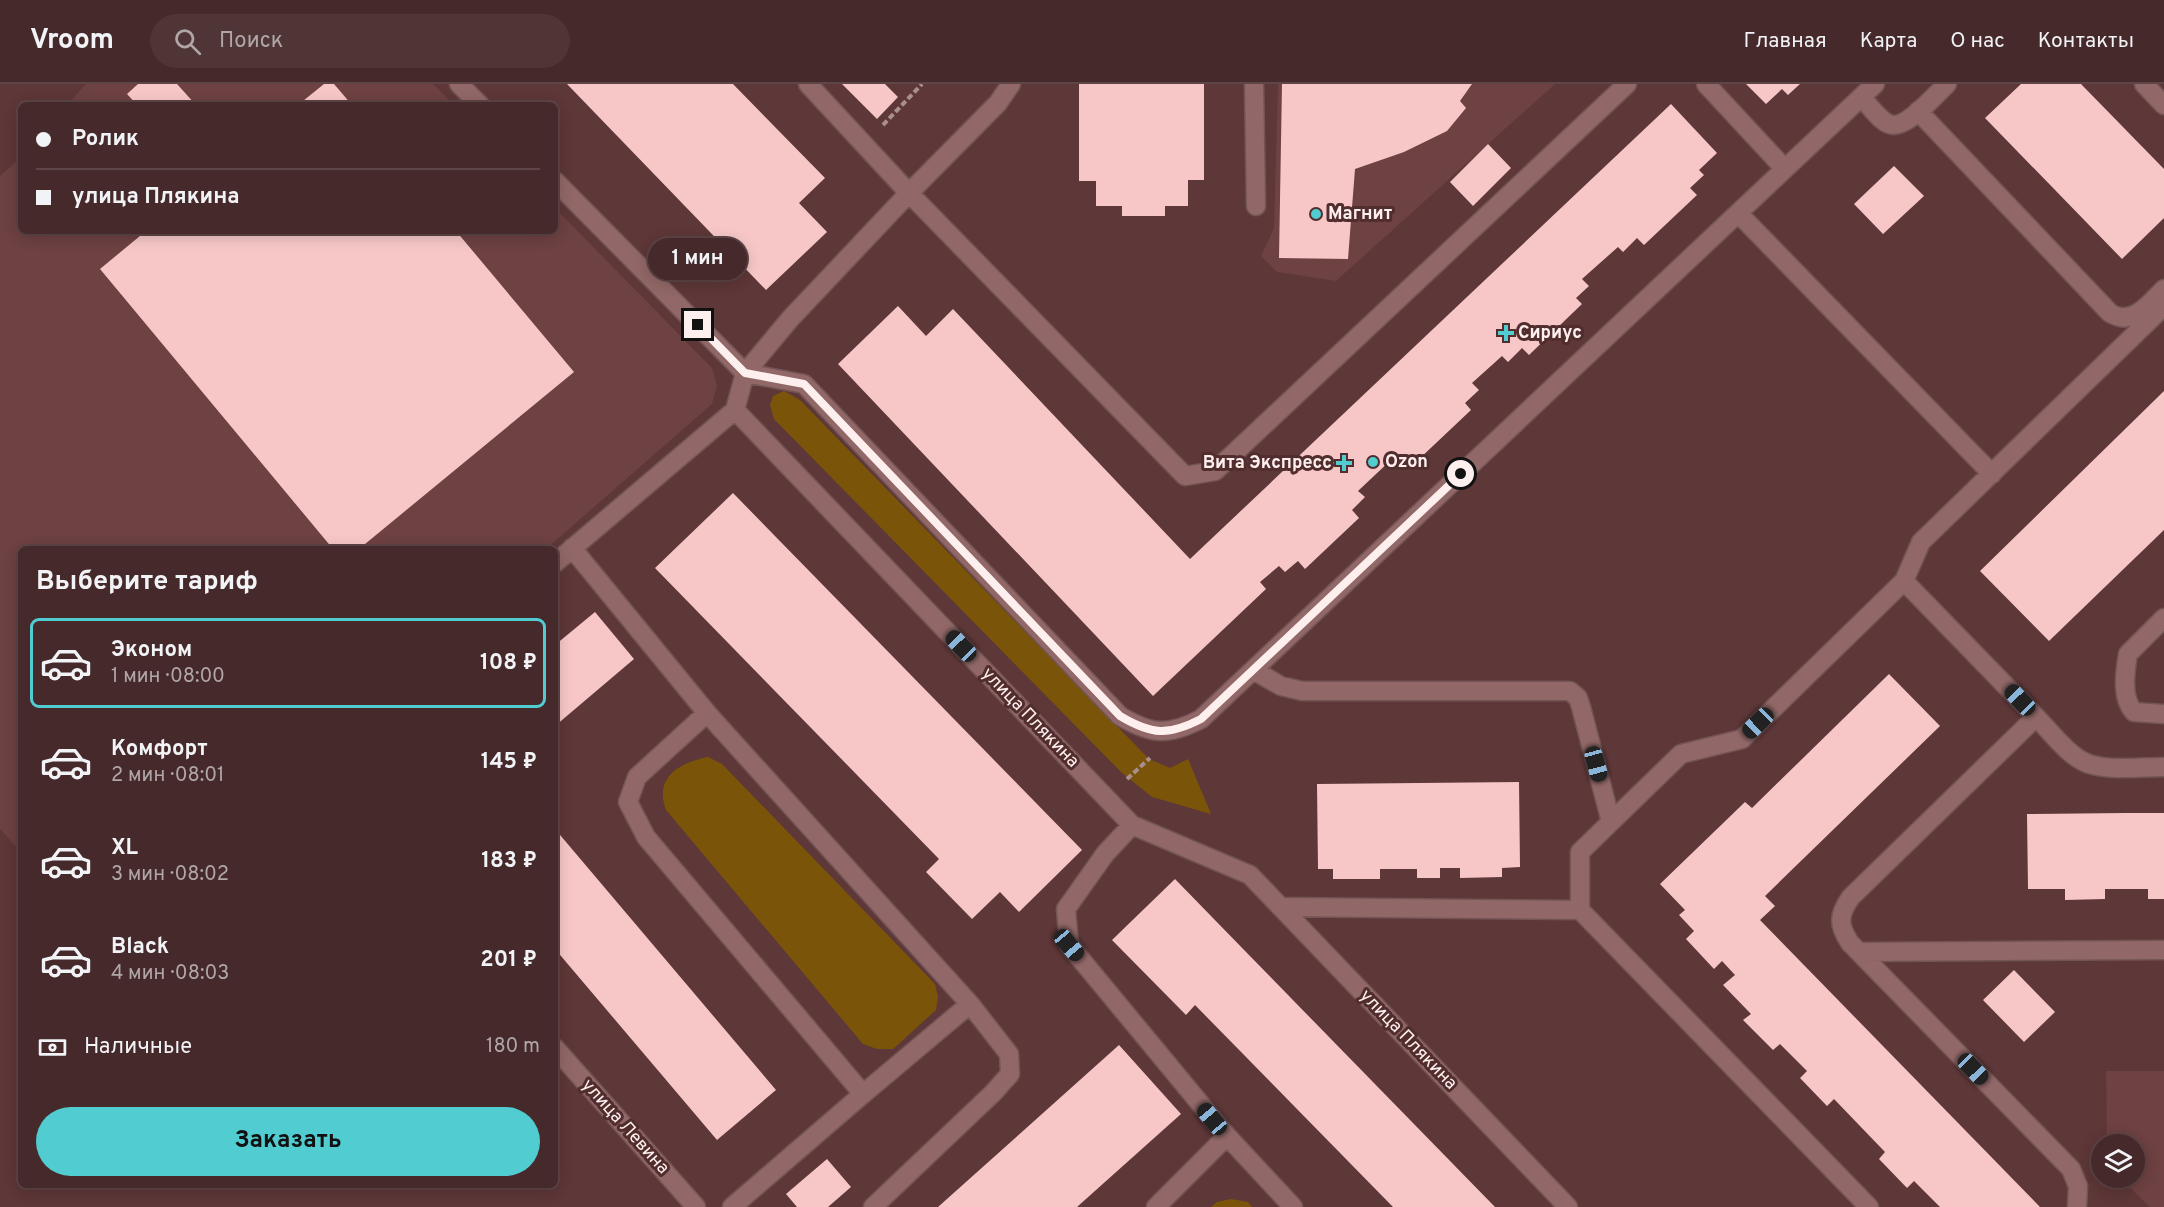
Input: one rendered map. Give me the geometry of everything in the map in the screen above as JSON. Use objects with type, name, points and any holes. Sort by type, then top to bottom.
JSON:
[{"type":"street","points":[[459,84],[477,102]]},
{"type":"street","points":[[807,84],[909,193],[1185,476],[1215,471],[1627,84]]},
{"type":"street","points":[[558,560],[735,410],[745,373],[790,319],[998,103],[1011,84]]},
{"type":"street","points":[[1254,84],[1256,206]]},
{"type":"street","points":[[1706,84],[1785,169]]},
{"type":"street","points":[[558,184],[745,373],[804,384],[1120,716],[1138,727],[1161,733],[1183,729],[1201,719],[1875,84]]},
{"type":"street","points":[[1861,97],[1889,124],[1898,125],[1908,121],[1947,84]]},
{"type":"street","points":[[2144,84],[2164,105]]},
{"type":"street","points":[[1918,111],[2110,313],[2118,318],[2127,319],[2139,313],[2164,289]]},
{"type":"street","points":[[1738,213],[1992,474]]},
{"type":"street","points":[[1869,1207],[1580,910],[1580,852],[1681,754],[1742,739],[1904,580],[1921,542],[2164,306]]},
{"type":"street","name":"улица Плякина","points":[[735,410],[1132,825],[1251,876],[1568,1207]]},
{"type":"street","points":[[572,548],[707,713],[970,1004],[1009,1054],[1010,1074],[873,1207]]},
{"type":"street","points":[[1904,580],[2036,717],[2070,751],[2087,764],[2109,767],[2164,767]]},
{"type":"street","points":[[2164,618],[2128,654],[2126,697],[2127,704],[2133,712],[2164,714]]},
{"type":"street","points":[[1253,670],[1281,686],[1302,691],[1570,690],[1578,698],[1581,707],[1611,822]]},
{"type":"street","points":[[707,713],[637,777],[628,802],[646,837],[863,1094]]},
{"type":"street","points":[[2036,717],[1851,897],[1840,913],[1841,929],[1859,952],[2071,1169],[2078,1186],[2078,1207]]},
{"type":"street","points":[[1132,825],[1105,854],[1066,909],[1069,945],[1227,1136],[1293,1207]]},
{"type":"street","points":[[1281,907],[1580,910]]},
{"type":"street","points":[[1859,952],[2164,950]]},
{"type":"street","points":[[732,1207],[970,1004]]},
{"type":"street","name":"улица Левина","points":[[558,1051],[696,1207]]},
{"type":"street","points":[[1156,1207],[1227,1136]]},
{"type":"path","points":[[865,144],[922,84]]},
{"type":"path","points":[[1126,780],[1145,762]]},
{"type":"shaded area","points":[[86,84],[433,84],[451,102],[70,102]]},
{"type":"shaded area","points":[[1278,84],[1555,84],[1336,281],[1277,272],[1261,256],[1274,228]]},
{"type":"shaded area","points":[[18,160],[18,234],[558,234],[558,211],[712,368],[717,386],[712,404],[549,546],[18,546],[18,849],[0,829],[0,176]]},
{"type":"shaded area","points":[[784,391],[800,400],[1149,759],[1170,768],[1188,759],[1211,814],[1152,797],[1121,772],[774,419],[770,405],[773,396]]},
{"type":"shaded area","points":[[708,757],[722,764],[935,984],[938,997],[936,1010],[893,1049],[877,1049],[863,1044],[666,810],[663,789],[671,774],[687,763]]},
{"type":"shaded area","points":[[2106,1071],[2164,1071],[2164,1207],[2150,1207],[2130,1188],[2145,1188],[2145,1134],[2107,1134]]},
{"type":"shaded area","points":[[1231,1199],[1248,1202],[1252,1207],[1211,1207],[1217,1202]]},
{"type":"building","points":[[138,84],[177,84],[193,102],[134,102],[127,94]]},
{"type":"building","points":[[324,84],[334,84],[349,102],[302,102]]},
{"type":"building","points":[[567,84],[733,84],[825,178],[799,203],[827,232],[766,290]]},
{"type":"building","points":[[842,84],[885,84],[898,97],[877,119]]},
{"type":"building","points":[[1079,84],[1204,84],[1204,180],[1188,180],[1188,206],[1165,206],[1165,216],[1122,216],[1122,206],[1096,206],[1096,181],[1079,181]]},
{"type":"building","name":"Магнит","points":[[1282,84],[1472,84],[1460,101],[1466,108],[1447,131],[1404,152],[1355,169],[1348,259],[1279,258]]},
{"type":"building","points":[[1746,84],[1800,84],[1788,95],[1782,89],[1766,104]]},
{"type":"building","points":[[2021,84],[2081,84],[2164,169],[2164,218],[2122,259],[1985,118]]},
{"type":"building","points":[[1671,104],[1717,153],[1699,170],[1704,175],[1690,188],[1697,195],[1644,245],[1637,238],[1623,252],[1618,247],[1582,279],[1589,286],[1576,298],[1582,304],[1529,355],[1522,348],[1508,362],[1502,356],[1472,383],[1479,390],[1465,403],[1471,410],[1417,461],[1412,455],[1399,467],[1392,459],[1358,491],[1365,497],[1352,510],[1359,518],[1305,569],[1298,561],[1285,572],[1279,566],[1260,582],[1266,589],[1153,696],[838,364],[898,306],[926,336],[953,309],[1190,559]]},
{"type":"building","points":[[1488,144],[1511,168],[1473,206],[1450,182]]},
{"type":"building","points":[[1894,166],[1924,196],[1883,234],[1854,204]]},
{"type":"building","points":[[142,234],[459,234],[574,372],[363,546],[331,546],[100,269]]},
{"type":"building","points":[[2164,391],[2164,530],[2049,641],[1980,571]]},
{"type":"building","points":[[733,493],[1082,850],[1019,912],[1000,892],[972,919],[926,872],[939,859],[655,568]]},
{"type":"building","points":[[595,612],[634,659],[558,723],[558,643]]},
{"type":"building","points":[[1889,674],[1940,726],[1765,896],[1775,906],[1760,920],[2040,1207],[1940,1207],[1914,1181],[1907,1188],[1879,1159],[1885,1152],[1834,1099],[1827,1106],[1800,1078],[1807,1071],[1780,1044],[1773,1050],[1743,1020],[1751,1014],[1723,985],[1735,975],[1722,961],[1714,969],[1686,939],[1694,931],[1679,915],[1685,910],[1660,884],[1745,802],[1752,808]]},
{"type":"building","points":[[1519,782],[1520,867],[1502,868],[1502,877],[1460,878],[1460,868],[1440,868],[1440,878],[1417,878],[1417,869],[1380,869],[1380,879],[1333,879],[1333,869],[1318,869],[1317,784]]},
{"type":"building","points":[[2164,813],[2164,899],[2148,899],[2148,889],[2105,889],[2105,899],[2065,900],[2065,889],[2028,889],[2027,814]]},
{"type":"building","points":[[558,833],[776,1090],[717,1140],[558,953]]},
{"type":"building","points":[[1175,879],[1495,1207],[1393,1207],[1195,1005],[1186,1015],[1112,940]]},
{"type":"building","points":[[2014,970],[2055,1012],[2024,1042],[1983,1000]]},
{"type":"building","points":[[1119,1045],[1181,1114],[1077,1207],[938,1207]]},
{"type":"building","points":[[827,1159],[851,1187],[828,1207],[797,1207],[786,1194]]},
{"type":"place","name":"Магнит","points":[[1316,214]]},
{"type":"place","name":"Сириус","points":[[1506,333]]},
{"type":"place","name":"Ozon","points":[[1373,462]]},
{"type":"place","name":"Вита Экспресс","points":[[1344,463]]},
{"type":"route","points":[[698,325],[745,373],[804,384],[1120,716],[1138,727],[1161,733],[1183,729],[1201,719],[1461,474]]}]
